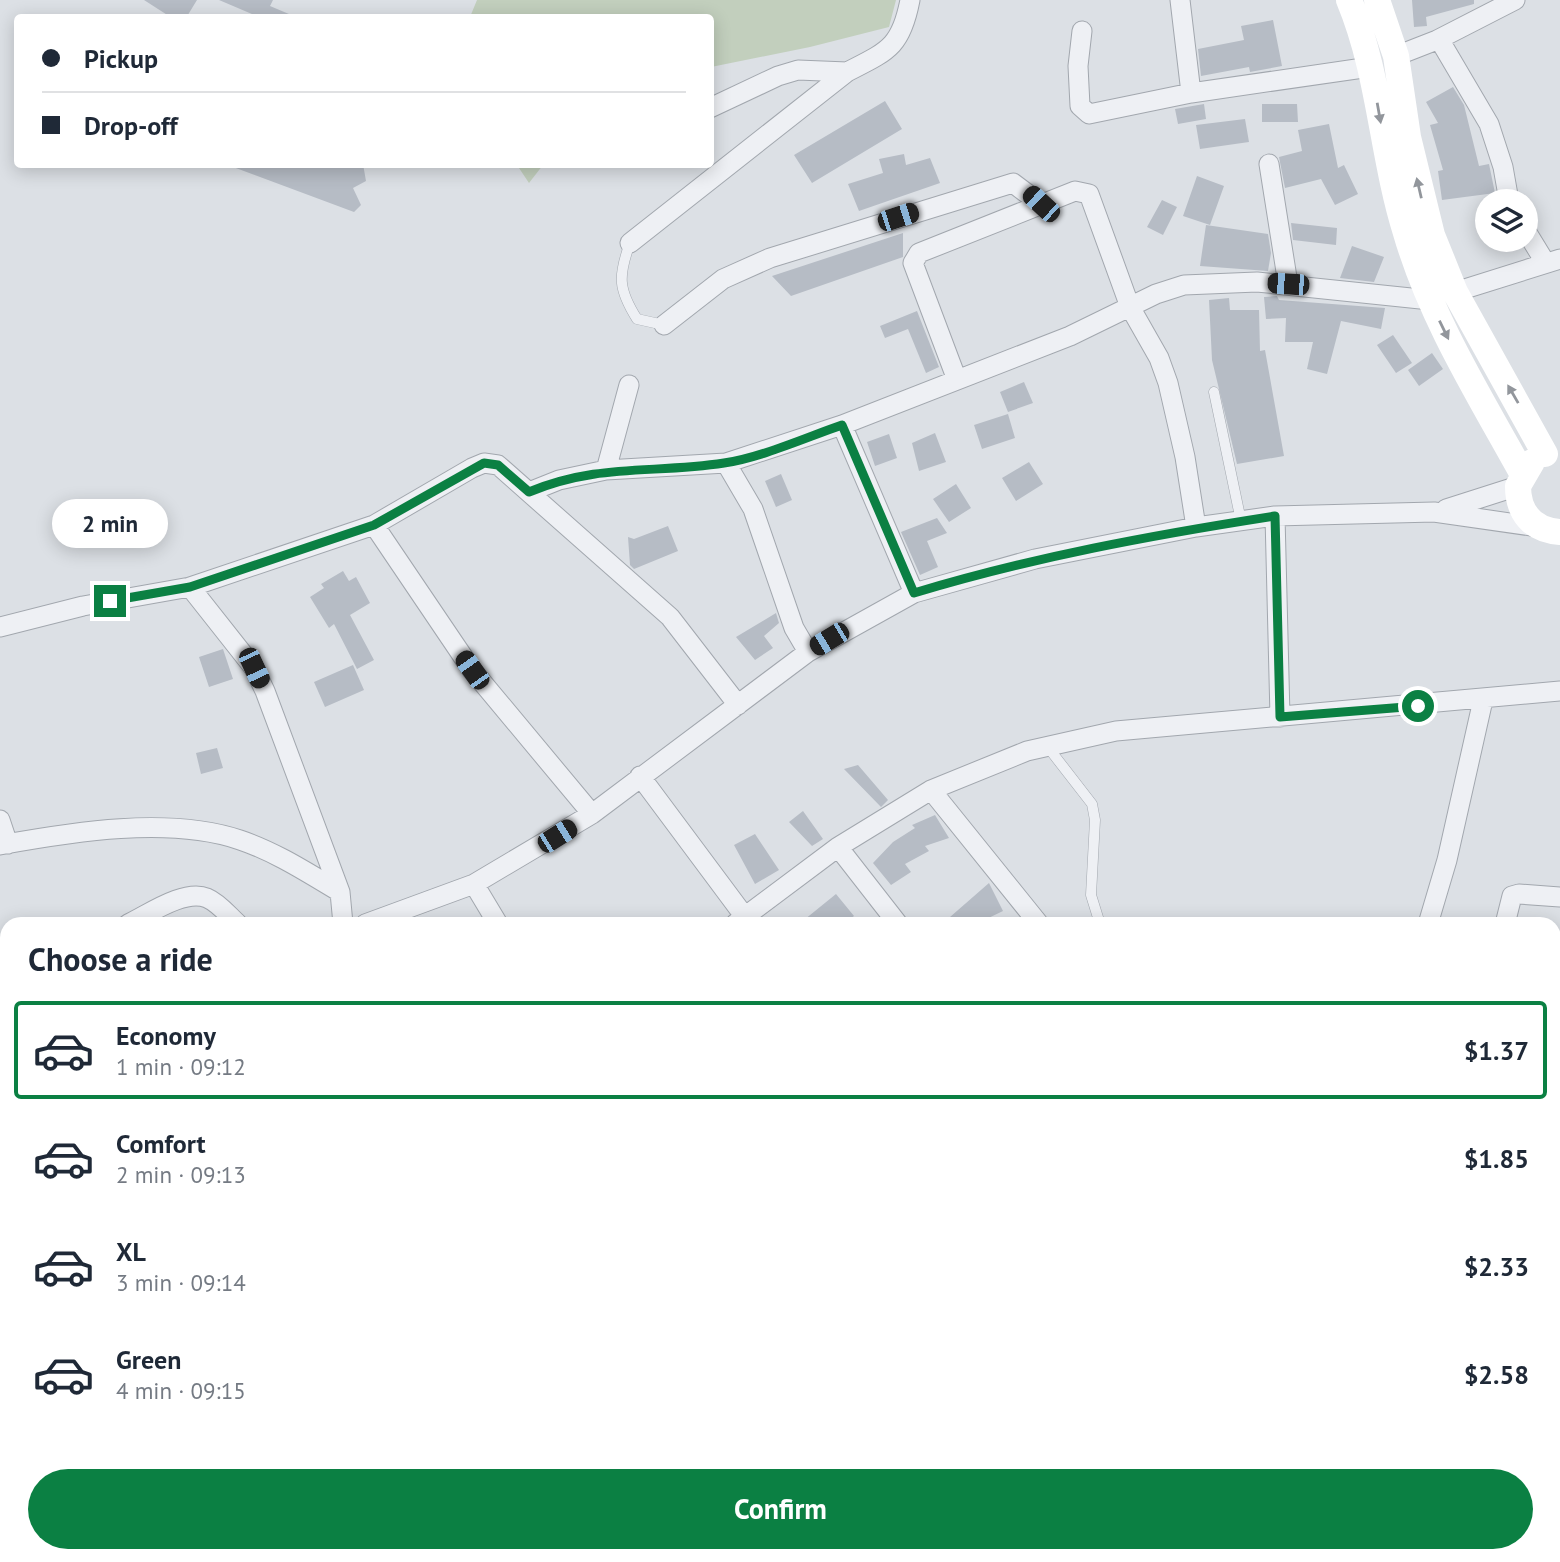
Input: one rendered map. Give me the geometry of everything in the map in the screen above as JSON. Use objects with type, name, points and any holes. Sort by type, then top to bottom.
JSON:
[{"type":"main road","points":[[1349,0],[1362,31],[1394,191],[1416,266],[1463,368],[1520,479],[1522,511],[1554,531]]},
{"type":"main road","points":[[1377,0],[1396,56],[1419,192],[1432,235],[1455,292],[1553,453],[1528,465],[1520,479]]},
{"type":"street","points":[[630,243],[847,72],[875,58],[894,43],[904,29],[910,0]]},
{"type":"street","points":[[1181,0],[1191,93]]},
{"type":"street","points":[[1396,56],[1439,39],[1515,0]]},
{"type":"street","points":[[1082,31],[1078,66],[1080,106],[1089,114],[1191,93],[1370,67]]},
{"type":"street","points":[[1439,39],[1489,124],[1507,189]]},
{"type":"street","points":[[714,106],[778,76],[798,70],[847,72]]},
{"type":"street","points":[[1269,164],[1288,284]]},
{"type":"street","points":[[664,325],[723,279],[770,258],[885,221],[1013,183],[1041,204]]},
{"type":"street","points":[[957,380],[914,263],[915,258],[919,253],[1075,191],[1089,194],[1129,307],[1159,358],[1168,383],[1185,457],[1196,527]]},
{"type":"street","points":[[1455,292],[1553,260],[1538,244]]},
{"type":"street","points":[[529,492],[559,480],[606,470],[726,463],[842,425],[1070,335],[1184,285],[1208,282],[1288,284],[1430,300]]},
{"type":"street","points":[[606,470],[629,385]]},
{"type":"street","points":[[842,425],[914,593]]},
{"type":"street","points":[[0,627],[83,606],[190,587],[374,525],[484,463],[498,465],[670,617],[738,705]]},
{"type":"street","points":[[726,463],[753,509],[794,628],[808,652]]},
{"type":"street","points":[[1434,512],[1520,479]]},
{"type":"street","points":[[384,917],[474,884],[592,814],[639,776],[808,652],[914,593],[1035,559],[1196,527],[1275,516],[1434,512],[1554,531]]},
{"type":"street","points":[[1275,516],[1280,717]]},
{"type":"street","points":[[374,525],[472,670],[592,814]]},
{"type":"street","points":[[190,587],[254,668],[341,892],[343,917]]},
{"type":"street","points":[[748,917],[838,847],[931,790],[1046,746],[1116,731],[1560,691]]},
{"type":"street","points":[[1430,917],[1447,860],[1483,700]]},
{"type":"street","points":[[639,776],[738,917]]},
{"type":"street","points":[[931,790],[1033,917]]},
{"type":"street","points":[[0,820],[4,845],[122,830],[177,830],[237,839],[258,847],[341,892]]},
{"type":"street","points":[[838,847],[893,917]]},
{"type":"street","points":[[474,884],[494,917]]},
{"type":"street","points":[[1507,917],[1512,896],[1519,894],[1560,897]]},
{"type":"street","points":[[143,917],[181,900],[199,896],[210,899],[230,917]]},
{"type":"lane","points":[[630,243],[622,266],[622,295],[637,319],[664,325]]},
{"type":"lane","points":[[1214,392],[1241,521]]},
{"type":"lane","points":[[1046,746],[1092,804],[1095,820],[1091,895],[1098,917]]},
{"type":"green space","points":[[477,0],[896,0],[889,27],[810,47],[714,66],[714,14],[471,14]]},
{"type":"green space","points":[[519,168],[541,168],[529,183]]},
{"type":"building","points":[[144,0],[197,0],[188,14],[166,14]]},
{"type":"building","points":[[219,0],[273,0],[270,6],[289,14],[252,14]]},
{"type":"building","points":[[1412,0],[1474,0],[1474,4],[1426,17],[1427,26],[1414,27]]},
{"type":"building","points":[[1273,20],[1282,66],[1250,72],[1249,67],[1201,76],[1198,49],[1244,40],[1241,26]]},
{"type":"building","points":[[1453,87],[1464,105],[1479,166],[1489,164],[1494,189],[1475,189],[1475,196],[1442,200],[1438,171],[1443,170],[1430,125],[1438,123],[1426,102]]},
{"type":"building","points":[[885,101],[902,129],[812,183],[794,155]]},
{"type":"building","points":[[1204,104],[1206,119],[1178,124],[1175,109]]},
{"type":"building","points":[[1262,104],[1297,104],[1298,122],[1262,122]]},
{"type":"building","points":[[1245,119],[1249,142],[1200,149],[1196,125]]},
{"type":"building","points":[[1329,124],[1338,168],[1344,165],[1358,194],[1335,205],[1321,179],[1285,188],[1279,157],[1302,151],[1298,130]]},
{"type":"building","points":[[904,154],[906,165],[930,158],[940,183],[859,211],[848,184],[883,173],[879,159]]},
{"type":"building","points":[[236,168],[364,168],[366,181],[353,188],[361,205],[354,212]]},
{"type":"building","points":[[1197,176],[1224,186],[1210,225],[1183,216]]},
{"type":"building","points":[[1162,200],[1177,207],[1163,235],[1147,227]]},
{"type":"building","points":[[1291,223],[1337,228],[1336,245],[1293,240]]},
{"type":"building","points":[[1206,225],[1268,234],[1271,253],[1268,271],[1200,266]]},
{"type":"building","points":[[903,233],[903,257],[791,296],[772,276]]},
{"type":"building","points":[[1352,246],[1384,257],[1374,282],[1340,278]]},
{"type":"building","points":[[1277,296],[1279,300],[1385,308],[1381,329],[1341,321],[1327,374],[1307,369],[1313,342],[1285,342],[1286,318],[1266,319],[1264,297]]},
{"type":"building","points":[[1229,298],[1230,310],[1259,310],[1260,351],[1265,350],[1284,456],[1237,464],[1212,360],[1209,300]]},
{"type":"building","points":[[917,311],[939,367],[926,373],[908,329],[885,338],[880,326]]},
{"type":"building","points":[[1393,335],[1412,363],[1396,373],[1377,345]]},
{"type":"building","points":[[1432,353],[1443,369],[1419,386],[1408,370]]},
{"type":"building","points":[[1024,382],[1033,403],[1008,412],[1000,392]]},
{"type":"building","points":[[1008,414],[1015,438],[982,449],[974,425]]},
{"type":"building","points":[[935,433],[946,462],[919,471],[912,443]]},
{"type":"building","points":[[889,434],[897,458],[875,466],[867,442]]},
{"type":"building","points":[[1029,462],[1043,484],[1016,501],[1002,478]]},
{"type":"building","points":[[781,474],[792,500],[776,507],[765,481]]},
{"type":"building","points":[[956,484],[971,508],[949,522],[933,499]]},
{"type":"building","points":[[937,518],[947,533],[927,541],[938,567],[920,575],[901,532]]},
{"type":"building","points":[[668,526],[678,551],[634,569],[630,565],[628,537],[634,539]]},
{"type":"building","points":[[343,571],[349,581],[356,577],[370,603],[350,615],[374,660],[357,669],[334,624],[329,628],[310,597],[324,588],[321,584]]},
{"type":"building","points":[[776,613],[779,623],[764,636],[773,648],[755,660],[736,637]]},
{"type":"building","points":[[223,649],[233,679],[209,687],[199,657]]},
{"type":"building","points":[[353,665],[364,690],[325,707],[314,682]]},
{"type":"building","points":[[217,748],[223,768],[201,774],[196,753]]},
{"type":"building","points":[[858,765],[888,800],[881,807],[844,769]]},
{"type":"building","points":[[803,811],[823,839],[812,846],[789,822]]},
{"type":"building","points":[[935,815],[949,838],[925,846],[929,851],[905,864],[911,872],[891,885],[873,863],[893,842],[915,828],[912,825]]},
{"type":"building","points":[[755,834],[779,870],[755,884],[734,845]]},
{"type":"building","points":[[989,883],[1003,911],[991,917],[950,917]]},
{"type":"building","points":[[836,894],[854,916],[853,917],[808,917]]},
{"type":"route","points":[[110,601],[190,587],[374,525],[479,464],[498,465],[529,492],[559,480],[606,470],[726,463],[842,425],[914,593],[1035,559],[1196,527],[1275,516],[1280,717],[1418,706]]}]
